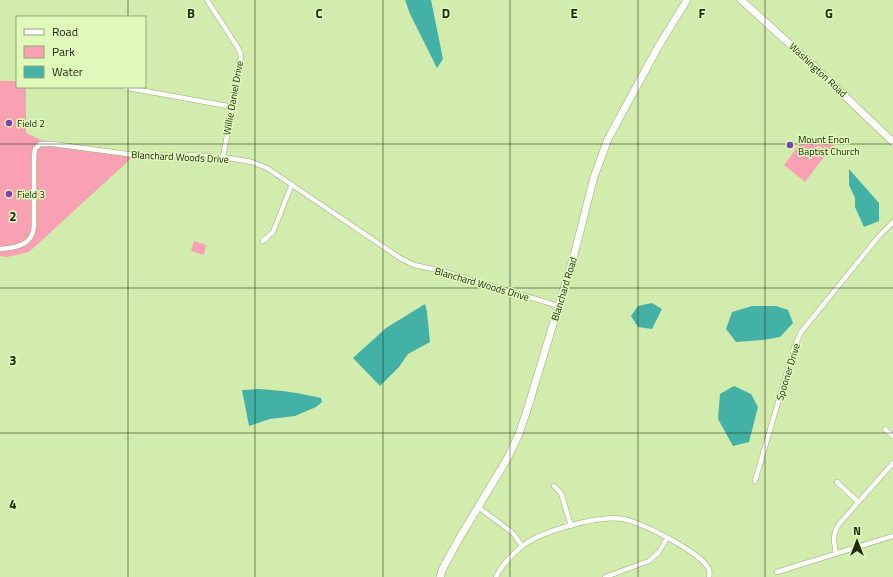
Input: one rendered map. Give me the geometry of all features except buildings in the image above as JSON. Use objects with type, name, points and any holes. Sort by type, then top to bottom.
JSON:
[{"type":"street","name":"Willie Daniel Drive","points":[[207,0],[241,55],[223,157]]},
{"type":"street","name":"Blanchard Road","points":[[440,577],[443,568],[460,537],[507,459],[519,434],[576,248],[594,177],[608,140],[658,47],[687,0]]},
{"type":"street","name":"Washington Road","points":[[741,0],[803,56],[893,142]]},
{"type":"street","points":[[128,88],[233,107]]},
{"type":"street","name":"Blanchard Woods Drive","points":[[0,249],[22,245],[26,243],[33,235],[34,157],[35,149],[40,144],[53,144],[142,156],[187,155],[223,157],[252,162],[267,168],[400,258],[414,265],[442,271],[559,306]]},
{"type":"street","points":[[263,241],[273,232],[292,184]]},
{"type":"street","name":"Spooner Drive","points":[[755,481],[794,348],[801,332],[879,236],[893,222]]},
{"type":"street","points":[[885,429],[893,436]]},
{"type":"street","points":[[836,554],[833,539],[835,530],[893,462]]},
{"type":"street","points":[[837,482],[858,502]]},
{"type":"street","points":[[554,486],[561,493],[571,526]]},
{"type":"street","points":[[478,508],[513,533],[522,546]]},
{"type":"street","points":[[496,577],[506,563],[522,546],[538,537],[581,522],[603,519],[622,519],[641,524],[667,538],[697,557],[708,566],[710,572],[709,577]]},
{"type":"street","points":[[777,572],[893,536]]},
{"type":"street","points":[[605,577],[649,561],[659,552],[667,538]]},
{"type":"green space","points":[[0,81],[16,81],[16,88],[26,88],[26,133],[41,140],[137,153],[29,252],[7,257],[0,256]]},
{"type":"green space","points":[[837,140],[805,182],[784,165],[801,142]]},
{"type":"green space","points":[[194,241],[206,245],[204,255],[191,251]]},
{"type":"water","points":[[405,0],[431,0],[443,59],[437,68],[410,14]]},
{"type":"water","points":[[849,169],[879,203],[879,221],[864,227],[855,207],[855,198],[849,185]]},
{"type":"water","points":[[652,303],[662,309],[652,329],[638,327],[631,316],[638,306]]},
{"type":"water","points":[[425,304],[430,342],[408,354],[399,367],[380,386],[353,358],[386,328]]},
{"type":"water","points":[[752,306],[776,306],[788,310],[793,323],[780,337],[736,342],[726,329],[732,312]]},
{"type":"water","points":[[734,386],[751,394],[758,407],[749,442],[733,446],[718,419],[720,394]]},
{"type":"water","points":[[258,389],[282,391],[321,398],[322,402],[316,407],[295,416],[270,419],[249,426],[242,390]]},
{"type":"place","name":"Field 2","points":[[9,123]]},
{"type":"place","name":"Mount Enon Baptist Church","points":[[790,145]]},
{"type":"place","name":"Field 3","points":[[9,194]]}]
